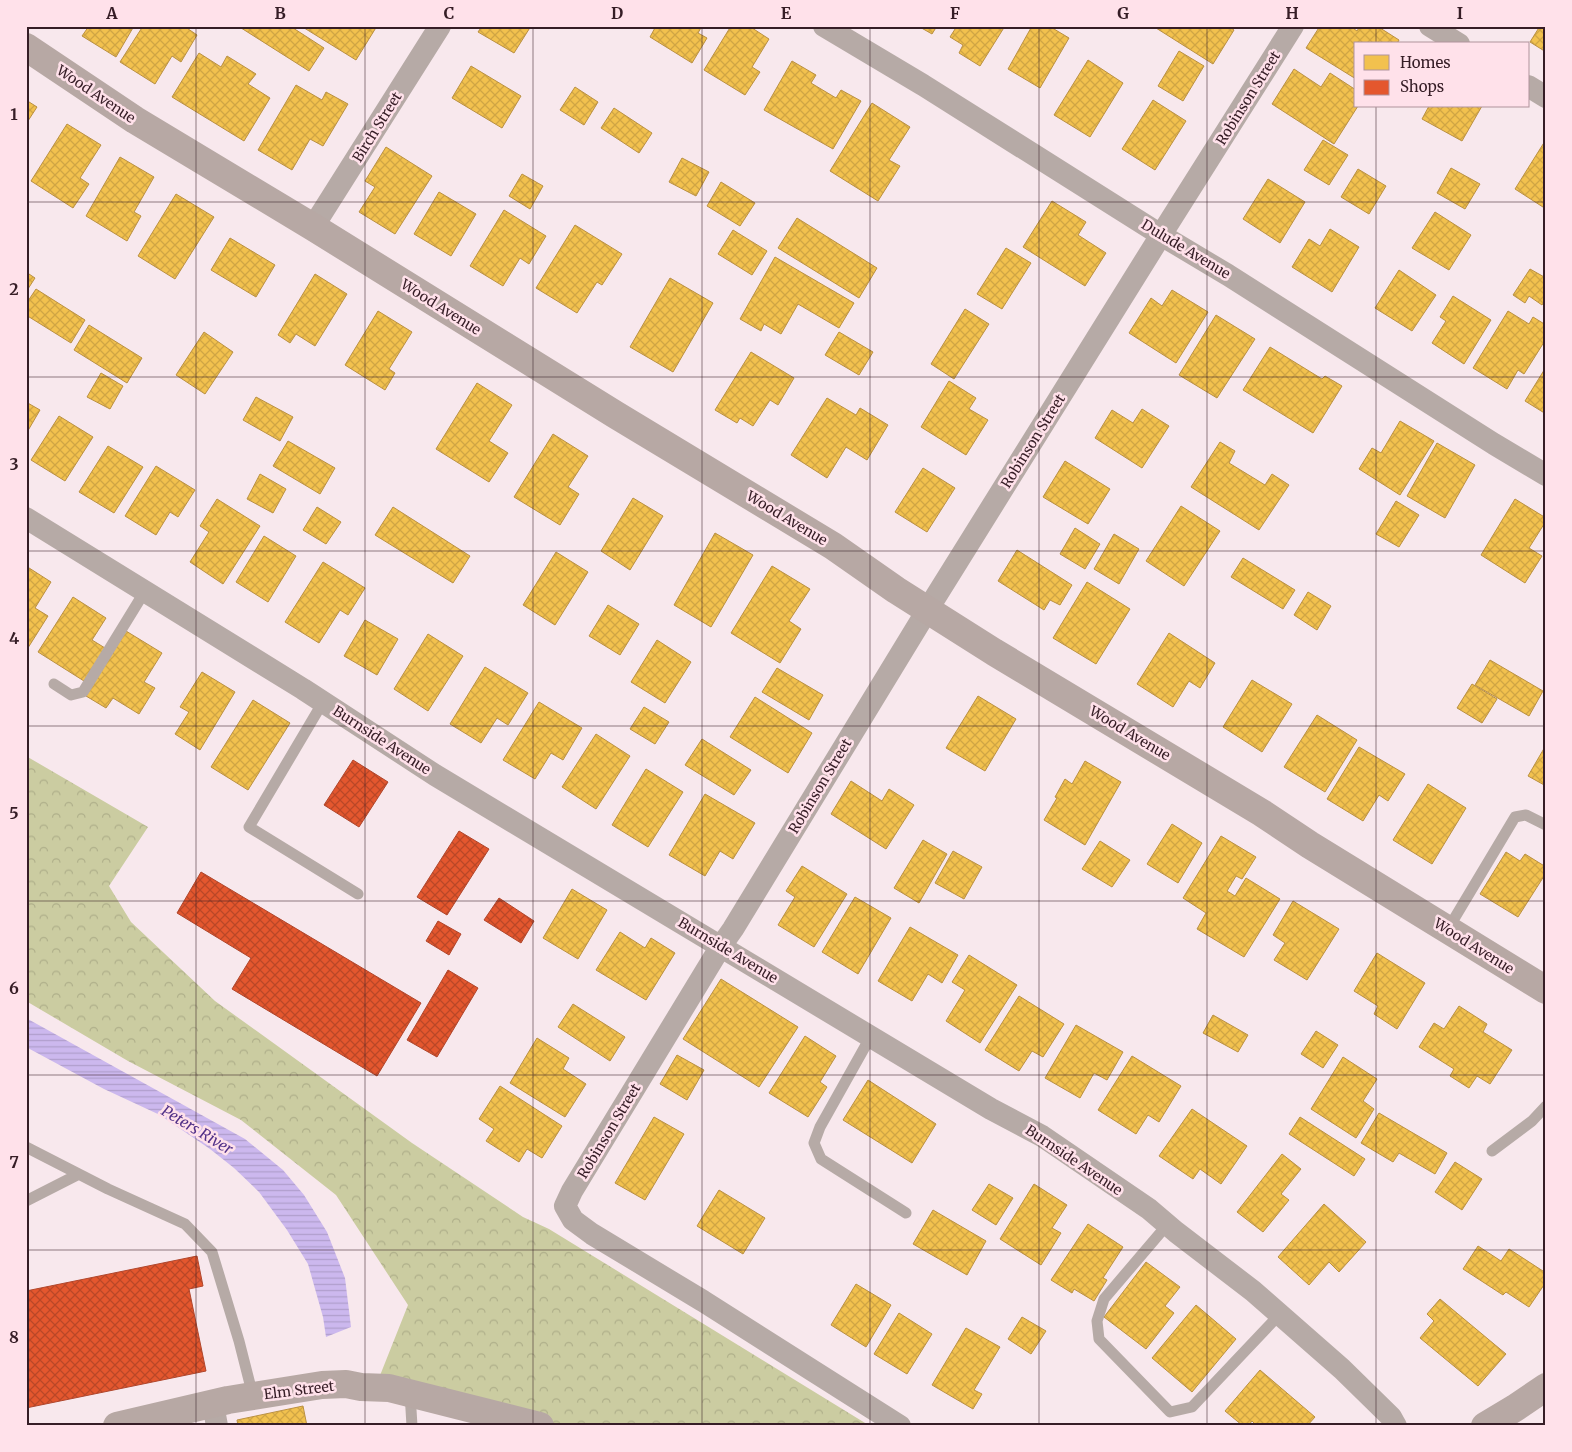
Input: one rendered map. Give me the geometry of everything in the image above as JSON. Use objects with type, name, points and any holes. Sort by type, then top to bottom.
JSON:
[{"type":"street","name":"Birch Street","points":[[313,227],[440,26]]},
{"type":"street","name":"Dulude Avenue","points":[[824,26],[923,85],[1546,475]]},
{"type":"street","name":"Robinson Street","points":[[900,1426],[703,1301],[592,1234],[573,1220],[565,1206],[721,946],[928,609],[1161,234],[1293,26]]},
{"type":"street","points":[[1430,26],[1455,42]]},
{"type":"street","name":"Wood Avenue","points":[[26,47],[135,120],[833,546],[896,590],[994,652],[1262,813],[1310,845],[1546,990]]},
{"type":"street","points":[[1530,87],[1546,97]]},
{"type":"street","name":"Burnside Avenue","points":[[26,518],[323,702],[436,775],[991,1109],[1042,1136],[1149,1210],[1253,1291],[1342,1369],[1392,1417],[1396,1426]]},
{"type":"street","name":"Elm Street","points":[[117,1426],[215,1415],[253,1396],[322,1385],[346,1384],[361,1387],[389,1388],[540,1426]]},
{"type":"street","points":[[1485,1426],[1546,1387]]},
{"type":"lane","points":[[54,684],[71,695],[83,692],[145,592]]},
{"type":"lane","points":[[323,702],[249,827],[358,894]]},
{"type":"lane","points":[[1448,929],[1515,817],[1526,815],[1546,825]]},
{"type":"lane","points":[[871,1036],[820,1127],[814,1142],[821,1160],[906,1213]]},
{"type":"lane","points":[[1492,1151],[1532,1121],[1546,1106]]},
{"type":"lane","points":[[26,1147],[185,1224],[212,1252],[239,1341],[253,1396]]},
{"type":"lane","points":[[26,1201],[79,1174]]},
{"type":"lane","points":[[1167,1225],[1104,1299],[1097,1321],[1100,1340],[1170,1412],[1192,1406],[1280,1314]]},
{"type":"lane","points":[[410,1393],[412,1426]]},
{"type":"green space","points":[[26,756],[148,827],[109,886],[131,922],[215,1001],[412,1143],[523,1217],[549,1229],[870,1426],[563,1426],[424,1390],[377,1383],[408,1305],[336,1195],[241,1120],[128,1061],[26,1001]]},
{"type":"water","name":"Peters River","points":[[26,1018],[245,1139],[283,1170],[304,1195],[327,1232],[345,1278],[351,1327],[326,1337],[323,1317],[308,1264],[287,1230],[259,1192],[234,1168],[160,1115],[104,1089],[26,1047]]},
{"type":"building: Homes","points":[[89,26],[134,26],[116,57],[82,36]]},
{"type":"building: Homes","points":[[143,26],[184,26],[197,35],[181,62],[172,56],[155,84],[120,62]]},
{"type":"building: Homes","points":[[238,26],[290,26],[324,48],[309,71]]},
{"type":"building: Homes","points":[[301,26],[377,26],[356,60]]},
{"type":"building: Homes","points":[[482,26],[531,26],[514,53],[478,32]]},
{"type":"building: Homes","points":[[656,26],[702,26],[698,33],[707,38],[692,63],[650,37]]},
{"type":"building: Homes","points":[[731,26],[749,26],[769,39],[752,67],[760,72],[745,95],[704,70]]},
{"type":"building: Homes","points":[[918,26],[937,26],[932,34]]},
{"type":"building: Homes","points":[[957,26],[1005,26],[980,66],[959,53],[963,45],[950,37]]},
{"type":"building: Homes","points":[[1032,26],[1049,26],[1069,38],[1040,88],[1008,69]]},
{"type":"building: Homes","points":[[1157,26],[1228,26],[1234,30],[1213,64],[1156,28]]},
{"type":"building: Homes","points":[[1320,26],[1350,26],[1357,31],[1360,26],[1377,26],[1399,40],[1398,42],[1354,42],[1354,78],[1306,48]]},
{"type":"building: Homes","points":[[1540,26],[1546,26],[1546,52],[1530,42]]},
{"type":"building: Homes","points":[[1179,51],[1204,66],[1183,101],[1158,86]]},
{"type":"building: Homes","points":[[199,53],[221,67],[227,56],[256,74],[248,84],[270,98],[244,141],[172,97]]},
{"type":"building: Homes","points":[[1088,60],[1123,83],[1090,137],[1054,115]]},
{"type":"building: Homes","points":[[792,61],[816,75],[811,83],[836,98],[841,90],[861,101],[833,149],[764,110]]},
{"type":"building: Homes","points":[[471,66],[521,96],[502,128],[452,98]]},
{"type":"building: Homes","points":[[1294,69],[1321,87],[1330,73],[1354,89],[1354,108],[1357,108],[1334,144],[1272,104]]},
{"type":"building: Homes","points":[[296,85],[322,100],[326,92],[348,104],[323,146],[310,139],[292,170],[258,150]]},
{"type":"building: Homes","points":[[575,87],[598,102],[584,125],[560,110]]},
{"type":"building: Homes","points":[[26,100],[37,107],[26,124]]},
{"type":"building: Homes","points":[[1153,100],[1186,121],[1155,170],[1122,149]]},
{"type":"building: Homes","points":[[872,103],[910,127],[889,160],[900,166],[878,201],[830,171]]},
{"type":"building: Homes","points":[[614,108],[652,133],[639,153],[601,128]]},
{"type":"building: Homes","points":[[1428,108],[1481,108],[1462,141],[1422,119]]},
{"type":"building: Homes","points":[[67,124],[101,145],[80,178],[89,184],[73,208],[31,181]]},
{"type":"building: Homes","points":[[1323,140],[1348,155],[1329,185],[1304,170]]},
{"type":"building: Homes","points":[[1546,142],[1546,209],[1515,189]]},
{"type":"building: Homes","points":[[386,147],[432,176],[395,234],[359,212],[375,187],[365,181]]},
{"type":"building: Homes","points":[[120,157],[154,177],[134,212],[141,216],[127,241],[86,216]]},
{"type":"building: Homes","points":[[682,158],[709,172],[696,196],[669,182]]},
{"type":"building: Homes","points":[[1451,168],[1480,184],[1465,209],[1437,193]]},
{"type":"building: Homes","points":[[1358,169],[1386,186],[1369,214],[1341,197]]},
{"type":"building: Homes","points":[[522,174],[543,186],[530,209],[509,196]]},
{"type":"building: Homes","points":[[1268,179],[1305,202],[1280,243],[1243,219]]},
{"type":"building: Homes","points":[[721,182],[755,203],[740,226],[707,206]]},
{"type":"building: Homes","points":[[439,192],[476,214],[451,256],[414,234]]},
{"type":"building: Homes","points":[[176,194],[214,217],[175,279],[138,256]]},
{"type":"building: Homes","points":[[1052,201],[1086,222],[1078,235],[1106,253],[1085,286],[1023,247]]},
{"type":"building: Homes","points":[[504,210],[546,236],[529,264],[520,258],[503,286],[470,266]]},
{"type":"building: Homes","points":[[1435,212],[1471,235],[1449,270],[1412,248]]},
{"type":"building: Homes","points":[[797,218],[877,268],[859,298],[778,248]]},
{"type":"building: Homes","points":[[575,225],[622,254],[602,285],[597,282],[577,313],[536,288]]},
{"type":"building: Homes","points":[[1330,229],[1359,247],[1332,292],[1292,267],[1309,239],[1320,246]]},
{"type":"building: Homes","points":[[733,230],[767,251],[752,275],[718,254]]},
{"type":"building: Homes","points":[[230,238],[275,265],[256,297],[211,270]]},
{"type":"building: Homes","points":[[1006,248],[1031,263],[1002,309],[977,294]]},
{"type":"building: Homes","points":[[775,257],[854,303],[839,328],[798,304],[781,334],[764,324],[761,331],[740,319]]},
{"type":"building: Homes","points":[[1530,269],[1546,278],[1546,299],[1542,305],[1529,296],[1525,303],[1513,295]]},
{"type":"building: Homes","points":[[1399,270],[1436,295],[1412,331],[1375,308]]},
{"type":"building: Homes","points":[[26,272],[35,278],[26,292]]},
{"type":"building: Homes","points":[[315,274],[347,294],[315,346],[296,334],[290,343],[278,335]]},
{"type":"building: Homes","points":[[670,278],[713,303],[673,372],[630,347]]},
{"type":"building: Homes","points":[[36,289],[85,320],[71,343],[26,315],[26,304]]},
{"type":"building: Homes","points":[[1172,290],[1208,312],[1176,363],[1129,333],[1151,298],[1162,306]]},
{"type":"building: Homes","points":[[1453,296],[1491,320],[1464,364],[1432,343],[1446,321],[1440,317]]},
{"type":"building: Homes","points":[[965,309],[989,324],[954,379],[931,364]]},
{"type":"building: Homes","points":[[378,311],[412,332],[389,369],[395,373],[385,390],[345,365]]},
{"type":"building: Homes","points":[[1508,311],[1529,324],[1533,317],[1546,325],[1546,339],[1524,374],[1518,370],[1507,389],[1473,368]]},
{"type":"building: Homes","points":[[1216,315],[1255,339],[1217,398],[1179,375]]},
{"type":"building: Homes","points":[[89,325],[142,358],[127,383],[74,350]]},
{"type":"building: Homes","points":[[204,332],[233,352],[205,394],[176,375]]},
{"type":"building: Homes","points":[[839,332],[873,352],[859,375],[825,355]]},
{"type":"building: Homes","points":[[1270,347],[1322,379],[1325,376],[1342,386],[1313,433],[1243,390]]},
{"type":"building: Homes","points":[[751,352],[794,378],[778,405],[770,400],[753,426],[740,418],[737,423],[715,410]]},
{"type":"building: Homes","points":[[1546,367],[1546,414],[1525,401]]},
{"type":"building: Homes","points":[[101,373],[123,386],[110,409],[87,397]]},
{"type":"building: Homes","points":[[949,381],[976,398],[969,409],[988,420],[966,455],[921,427]]},
{"type":"building: Homes","points":[[477,383],[512,405],[489,441],[508,453],[489,482],[436,449]]},
{"type":"building: Homes","points":[[256,397],[293,417],[280,441],[243,420]]},
{"type":"building: Homes","points":[[827,398],[856,415],[860,408],[888,425],[867,460],[846,447],[827,478],[791,455]]},
{"type":"building: Homes","points":[[26,402],[40,410],[26,434]]},
{"type":"building: Homes","points":[[1142,409],[1169,426],[1142,468],[1095,438],[1112,410],[1133,423]]},
{"type":"building: Homes","points":[[59,416],[93,437],[65,481],[31,460]]},
{"type":"building: Homes","points":[[1400,421],[1434,441],[1400,495],[1359,469],[1372,448],[1381,453]]},
{"type":"building: Homes","points":[[553,434],[588,456],[568,487],[579,494],[560,525],[514,497]]},
{"type":"building: Homes","points":[[288,441],[335,468],[320,494],[273,466]]},
{"type":"building: Homes","points":[[1220,442],[1235,451],[1229,463],[1265,485],[1272,474],[1289,485],[1259,530],[1191,487]]},
{"type":"building: Homes","points":[[1437,443],[1475,465],[1445,518],[1407,496]]},
{"type":"building: Homes","points":[[108,446],[143,467],[114,513],[79,492]]},
{"type":"building: Homes","points":[[1065,461],[1110,489],[1088,524],[1043,497]]},
{"type":"building: Homes","points":[[156,466],[195,490],[178,517],[170,512],[156,535],[125,516]]},
{"type":"building: Homes","points":[[923,468],[955,488],[927,532],[895,512]]},
{"type":"building: Homes","points":[[260,474],[286,489],[273,513],[247,499]]},
{"type":"building: Homes","points":[[633,498],[663,516],[630,570],[601,551]]},
{"type":"building: Homes","points":[[217,499],[260,526],[223,584],[190,562],[209,532],[200,526]]},
{"type":"building: Homes","points":[[1515,499],[1546,518],[1529,548],[1542,556],[1525,583],[1481,555]]},
{"type":"building: Homes","points":[[1396,501],[1419,515],[1399,547],[1376,534]]},
{"type":"building: Homes","points":[[1181,506],[1220,531],[1184,586],[1146,561]]},
{"type":"building: Homes","points":[[317,507],[341,522],[326,544],[303,530]]},
{"type":"building: Homes","points":[[393,507],[470,556],[453,583],[375,535]]},
{"type":"building: Homes","points":[[1075,528],[1100,544],[1085,569],[1060,554]]},
{"type":"building: Homes","points":[[715,533],[753,555],[711,627],[674,605]]},
{"type":"building: Homes","points":[[1114,534],[1139,549],[1119,584],[1094,569]]},
{"type":"building: Homes","points":[[264,536],[296,556],[268,602],[236,582]]},
{"type":"building: Homes","points":[[1017,550],[1072,585],[1060,605],[1050,600],[1044,610],[998,581]]},
{"type":"building: Homes","points":[[556,552],[588,572],[555,625],[523,605]]},
{"type":"building: Homes","points":[[1243,558],[1295,590],[1283,609],[1231,577]]},
{"type":"building: Homes","points":[[323,562],[365,588],[348,615],[340,610],[319,643],[285,622]]},
{"type":"building: Homes","points":[[26,566],[51,582],[35,608],[48,616],[26,651]]},
{"type":"building: Homes","points":[[772,566],[810,589],[789,621],[801,629],[780,663],[731,633]]},
{"type":"building: Homes","points":[[1087,582],[1130,609],[1096,664],[1053,638]]},
{"type":"building: Homes","points":[[1308,592],[1331,606],[1317,630],[1294,615]]},
{"type":"building: Homes","points":[[73,597],[106,618],[92,640],[105,648],[84,681],[38,652]]},
{"type":"building: Homes","points":[[608,605],[639,624],[620,655],[589,636]]},
{"type":"building: Homes","points":[[365,620],[398,639],[377,675],[344,656]]},
{"type":"building: Homes","points":[[126,631],[162,653],[144,682],[155,688],[139,714],[113,698],[106,708],[86,696]]},
{"type":"building: Homes","points":[[1169,633],[1215,663],[1200,688],[1189,681],[1173,707],[1137,684]]},
{"type":"building: Homes","points":[[428,634],[463,656],[428,711],[394,689]]},
{"type":"building: Homes","points":[[657,640],[691,662],[665,703],[631,682]]},
{"type":"building: Homes","points":[[1490,660],[1543,691],[1529,716],[1475,685]]},
{"type":"building: Homes","points":[[485,667],[528,693],[508,725],[497,718],[481,743],[450,724]]},
{"type":"building: Homes","points":[[777,668],[823,695],[809,720],[762,692]]},
{"type":"building: Homes","points":[[202,672],[235,692],[200,750],[175,734],[189,712],[180,707]]},
{"type":"building: Homes","points":[[1252,680],[1292,704],[1262,752],[1223,727]]},
{"type":"building: Homes","points":[[1472,684],[1497,699],[1482,723],[1457,708]]},
{"type":"building: Homes","points":[[978,696],[1016,719],[985,771],[946,748]]},
{"type":"building: Homes","points":[[755,697],[812,733],[788,773],[730,737]]},
{"type":"building: Homes","points":[[253,700],[290,723],[248,790],[211,767]]},
{"type":"building: Homes","points":[[539,702],[582,728],[563,760],[551,753],[535,779],[503,760]]},
{"type":"building: Homes","points":[[644,707],[669,722],[655,744],[630,729]]},
{"type":"building: Homes","points":[[1317,715],[1357,740],[1325,792],[1284,767]]},
{"type":"building: Homes","points":[[596,734],[630,756],[596,809],[562,787]]},
{"type":"building: Homes","points":[[702,739],[751,770],[734,795],[685,765]]},
{"type":"building: Homes","points":[[1546,745],[1546,786],[1528,776]]},
{"type":"building: Homes","points":[[1359,747],[1405,774],[1388,801],[1379,795],[1363,821],[1327,799]]},
{"type":"building: Homes","points":[[1085,761],[1121,782],[1085,845],[1044,820],[1057,798],[1055,797],[1065,779],[1072,784]]},
{"type":"building: Homes","points":[[646,769],[683,792],[648,847],[612,825]]},
{"type":"building: Homes","points":[[851,781],[882,801],[889,789],[914,805],[886,849],[831,814]]},
{"type":"building: Homes","points":[[1428,784],[1466,808],[1432,864],[1393,840]]},
{"type":"building: Homes","points":[[705,794],[755,823],[733,859],[720,851],[705,876],[669,855]]},
{"type":"building: Homes","points":[[1172,824],[1202,843],[1178,883],[1147,864]]},
{"type":"building: Homes","points":[[1221,836],[1256,857],[1242,879],[1236,876],[1227,891],[1235,896],[1246,878],[1280,899],[1244,957],[1197,929],[1206,913],[1183,898]]},
{"type":"building: Homes","points":[[923,840],[947,854],[919,903],[894,888]]},
{"type":"building: Homes","points":[[1100,841],[1130,860],[1112,887],[1082,869]]},
{"type":"building: Homes","points":[[953,851],[982,867],[964,899],[935,883]]},
{"type":"building: Homes","points":[[1506,852],[1520,861],[1525,854],[1546,867],[1546,873],[1518,917],[1480,894]]},
{"type":"building: Homes","points":[[802,866],[847,894],[814,947],[778,925],[795,897],[786,891]]},
{"type":"building: Homes","points":[[572,889],[607,910],[578,959],[543,938]]},
{"type":"building: Homes","points":[[855,897],[891,918],[858,974],[822,952]]},
{"type":"building: Homes","points":[[1293,901],[1339,929],[1307,980],[1274,960],[1285,943],[1273,935]]},
{"type":"building: Homes","points":[[910,927],[958,955],[942,983],[928,974],[912,1001],[878,981]]},
{"type":"building: Homes","points":[[620,932],[645,948],[651,938],[675,953],[646,1000],[596,970]]},
{"type":"building: Homes","points":[[1377,953],[1425,983],[1397,1029],[1374,1014],[1378,1006],[1354,991]]},
{"type":"building: Homes","points":[[969,955],[1017,985],[980,1043],[946,1021],[965,990],[952,982]]},
{"type":"building: Homes","points":[[721,979],[798,1027],[759,1087],[683,1039]]},
{"type":"building: Homes","points":[[1019,996],[1064,1024],[1043,1057],[1032,1051],[1019,1071],[985,1050]]},
{"type":"building: Homes","points":[[573,1004],[625,1037],[610,1061],[558,1027]]},
{"type":"building: Homes","points":[[1459,1006],[1487,1024],[1483,1032],[1512,1050],[1490,1084],[1477,1076],[1469,1088],[1450,1076],[1454,1069],[1419,1047],[1434,1023],[1444,1029]]},
{"type":"building: Homes","points":[[1213,1015],[1248,1035],[1238,1052],[1203,1033]]},
{"type":"building: Homes","points":[[1076,1025],[1123,1052],[1107,1080],[1094,1073],[1080,1098],[1045,1078]]},
{"type":"building: Homes","points":[[1316,1031],[1338,1045],[1323,1068],[1301,1054]]},
{"type":"building: Homes","points":[[805,1036],[836,1056],[820,1082],[827,1087],[808,1117],[769,1093]]},
{"type":"building: Homes","points":[[537,1038],[569,1058],[563,1069],[586,1084],[565,1117],[510,1083]]},
{"type":"building: Homes","points":[[677,1055],[704,1070],[687,1100],[660,1084]]},
{"type":"building: Homes","points":[[1132,1056],[1181,1086],[1159,1122],[1148,1115],[1136,1134],[1098,1110]]},
{"type":"building: Homes","points":[[1343,1057],[1377,1079],[1363,1101],[1374,1109],[1356,1138],[1311,1109]]},
{"type":"building: Homes","points":[[868,1080],[936,1124],[912,1163],[843,1120]]},
{"type":"building: Homes","points":[[500,1086],[562,1126],[542,1158],[527,1149],[519,1162],[486,1141],[494,1129],[479,1119]]},
{"type":"building: Homes","points":[[1192,1109],[1247,1146],[1221,1184],[1200,1169],[1193,1179],[1159,1156]]},
{"type":"building: Homes","points":[[1379,1113],[1447,1153],[1435,1174],[1399,1153],[1393,1162],[1361,1143]]},
{"type":"building: Homes","points":[[654,1117],[684,1134],[645,1200],[615,1183]]},
{"type":"building: Homes","points":[[1300,1117],[1365,1159],[1354,1176],[1289,1134]]},
{"type":"building: Homes","points":[[1282,1154],[1301,1169],[1281,1194],[1289,1200],[1263,1232],[1237,1212]]},
{"type":"building: Homes","points":[[1455,1162],[1482,1179],[1462,1210],[1435,1192]]},
{"type":"building: Homes","points":[[989,1184],[1013,1198],[996,1225],[972,1210]]},
{"type":"building: Homes","points":[[1034,1184],[1067,1205],[1052,1228],[1061,1233],[1041,1265],[1000,1239]]},
{"type":"building: Homes","points":[[719,1190],[765,1218],[743,1254],[697,1226]]},
{"type":"building: Homes","points":[[1324,1204],[1366,1242],[1339,1272],[1329,1262],[1309,1285],[1278,1257]]},
{"type":"building: Homes","points":[[933,1210],[986,1241],[967,1275],[913,1244]]},
{"type":"building: Homes","points":[[1088,1224],[1123,1247],[1103,1278],[1107,1280],[1094,1301],[1074,1289],[1072,1293],[1051,1280]]},
{"type":"building: Homes","points":[[1478,1246],[1501,1261],[1509,1249],[1546,1273],[1546,1282],[1529,1307],[1506,1292],[1503,1295],[1463,1269]]},
{"type":"building: Homes","points":[[1146,1262],[1180,1287],[1165,1306],[1174,1313],[1146,1349],[1104,1317]]},
{"type":"building: Homes","points":[[856,1284],[891,1305],[866,1347],[831,1325]]},
{"type":"building: Homes","points":[[1440,1299],[1506,1354],[1478,1386],[1420,1338],[1434,1321],[1427,1314]]},
{"type":"building: Homes","points":[[1196,1305],[1236,1339],[1192,1392],[1152,1358]]},
{"type":"building: Homes","points":[[899,1313],[932,1334],[907,1374],[874,1354]]},
{"type":"building: Homes","points":[[1022,1317],[1046,1331],[1031,1354],[1008,1339]]},
{"type":"building: Homes","points":[[966,1328],[1000,1347],[974,1390],[982,1394],[973,1409],[932,1385]]},
{"type":"building: Homes","points":[[1260,1370],[1315,1417],[1307,1426],[1257,1426],[1252,1421],[1248,1426],[1243,1426],[1225,1411]]},
{"type":"building: Homes","points":[[303,1406],[307,1426],[238,1426],[237,1420]]},
{"type":"building: Shops","points":[[353,760],[388,782],[359,827],[324,805]]},
{"type":"building: Shops","points":[[459,831],[489,849],[447,915],[417,897]]},
{"type":"building: Shops","points":[[201,872],[421,1003],[377,1076],[232,989],[251,958],[177,913]]},
{"type":"building: Shops","points":[[499,898],[534,921],[521,943],[484,920]]},
{"type":"building: Shops","points":[[438,921],[461,934],[449,955],[426,941]]},
{"type":"building: Shops","points":[[448,970],[478,988],[437,1057],[407,1040]]},
{"type":"building: Shops","points":[[197,1256],[203,1286],[189,1289],[206,1371],[26,1408],[26,1291]]}]
